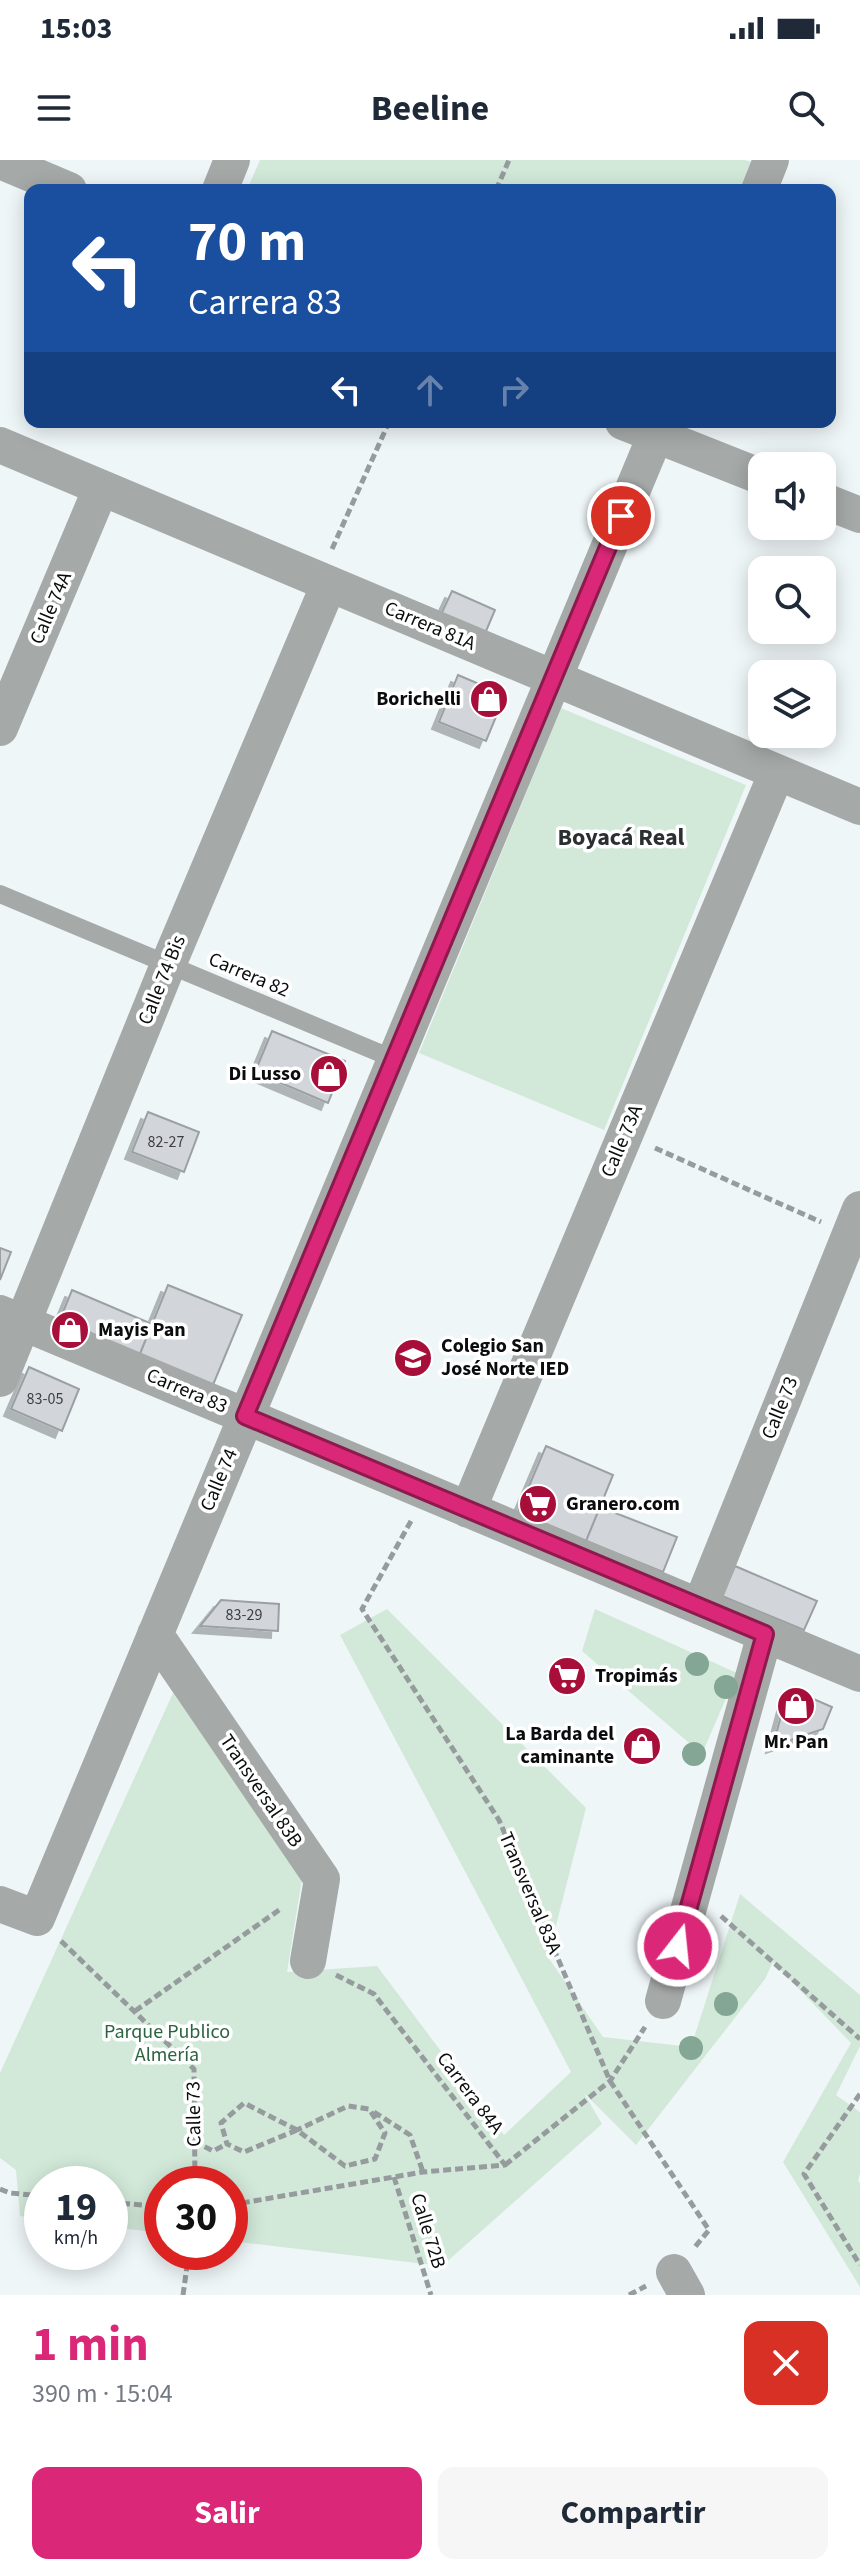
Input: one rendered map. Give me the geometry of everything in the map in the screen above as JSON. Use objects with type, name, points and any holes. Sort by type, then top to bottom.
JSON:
[{"type":"street","points":[[222,184],[232,160]]},
{"type":"street","points":[[761,184],[771,160]]},
{"type":"street","points":[[0,161],[55,184]]},
{"type":"street","name":"Calle 74","points":[[37,1918],[553,678],[645,428]]},
{"type":"street","points":[[651,428],[748,471]]},
{"type":"street","name":"Carrera 81A","points":[[0,445],[860,807]]},
{"type":"street","name":"Calle 74A","points":[[0,728],[101,488]]},
{"type":"street","points":[[836,506],[860,515]]},
{"type":"street","name":"Calle 74 Bis","points":[[0,1379],[12,1318],[168,965],[324,581]]},
{"type":"street","name":"Calle 73A","points":[[468,1510],[777,772]]},
{"type":"street","name":"Calle 73","points":[[700,1607],[855,1222]]},
{"type":"street","name":"Carrera 83","points":[[12,1318],[860,1674]]},
{"type":"street","name":"Transversal 83B","points":[[155,1634],[322,1879]]},
{"type":"street","points":[[663,2001],[765,1634]]},
{"type":"street","points":[[308,1961],[322,1879]]},
{"type":"street","points":[[0,1904],[37,1918]]},
{"type":"lane","name":"Carrera 82","points":[[0,894],[394,1059]]},
{"type":"path","points":[[499,184],[509,160]]},
{"type":"path","points":[[324,581],[387,428]]},
{"type":"path","points":[[625,1135],[855,1222]]},
{"type":"path","name":"Transversal 83A","points":[[427,1492],[362,1609],[499,1820],[610,2081],[709,2230],[681,2284]]},
{"type":"path","points":[[135,2011],[322,1879]]},
{"type":"path","points":[[693,1891],[860,2039]]},
{"type":"path","name":"Calle 73","points":[[37,1918],[194,2069],[195,2166]]},
{"type":"path","name":"Carrera 84A","points":[[308,1961],[374,1994],[505,2165]]},
{"type":"path","points":[[505,2165],[610,2081],[663,2001]]},
{"type":"path","points":[[860,2094],[804,2174],[860,2265]]},
{"type":"path","points":[[369,2109],[385,2133],[375,2159],[345,2166],[297,2130],[244,2103],[221,2123],[227,2144],[244,2152],[297,2130],[348,2106],[369,2109],[410,2135],[423,2172]]},
{"type":"path","points":[[194,2141],[213,2151],[227,2144]]},
{"type":"path","name":"Carrera 84A","points":[[248,2202],[423,2172],[505,2165]]},
{"type":"path","name":"Calle 72B","points":[[394,2177],[431,2295]]},
{"type":"path","points":[[0,2189],[24,2194]]},
{"type":"path","points":[[183,2295],[186,2270]]},
{"type":"green space","points":[[260,160],[751,162],[742,184],[250,184]]},
{"type":"green space","points":[[561,708],[746,785],[604,1130],[419,1053]]},
{"type":"green space","name":"Parque Publico Almería","points":[[387,1609],[586,1808],[548,1957],[603,2037],[691,2047],[740,1894],[860,1995],[860,2046],[836,2095],[860,2112],[860,2287],[783,2162],[851,2043],[773,1962],[765,1979],[636,2145],[584,2093],[602,2124],[442,2266],[248,2243],[248,2166],[144,2166],[144,2231],[128,2229],[128,2166],[24,2166],[24,2217],[20,2216],[16,2170],[0,2158],[0,2073],[173,1693],[302,1879],[287,1972],[377,1966],[504,2135],[571,2072],[340,1635]]},
{"type":"green space","points":[[595,1609],[737,1673],[702,1754],[582,1651]]},
{"type":"building","points":[[452,591],[495,610],[481,643],[437,623]]},
{"type":"building","points":[[458,675],[505,695],[486,741],[439,722]]},
{"type":"building","points":[[272,1031],[345,1061],[328,1103],[255,1072]]},
{"type":"building","points":[[148,1112],[199,1132],[184,1172],[132,1152]]},
{"type":"building","points":[[0,1248],[11,1252],[0,1280]]},
{"type":"building","points":[[168,1285],[242,1315],[208,1397],[135,1366]]},
{"type":"building","points":[[72,1290],[152,1324],[135,1366],[54,1334]]},
{"type":"building","points":[[29,1367],[79,1389],[62,1431],[11,1409]]},
{"type":"building","points":[[546,1446],[613,1475],[586,1541],[518,1512]]},
{"type":"building","points":[[600,1507],[677,1537],[663,1572],[586,1541]]},
{"type":"building","points":[[735,1566],[817,1601],[804,1630],[722,1596]]},
{"type":"building","points":[[221,1600],[279,1604],[278,1631],[200,1626]]},
{"type":"building","points":[[802,1694],[832,1707],[823,1729],[773,1746],[785,1701]]},
{"type":"place","name":"Borichelli","points":[[489,699]]},
{"type":"place","name":"Di Lusso","points":[[329,1074]]},
{"type":"place","name":"Mayis Pan","points":[[70,1330]]},
{"type":"place","name":"Colegio San José Norte IED","points":[[413,1358]]},
{"type":"place","name":"Granero.com","points":[[538,1504]]},
{"type":"place","name":"Tropimás","points":[[567,1676]]},
{"type":"place","name":"Mr. Pan","points":[[796,1706]]},
{"type":"place","name":"La Barda del caminante","points":[[642,1746]]},
{"type":"district","name":"Boyacá Real","points":[[621,837]]},
{"type":"route","points":[[621,516],[245,1416],[765,1634],[678,1946]]}]
